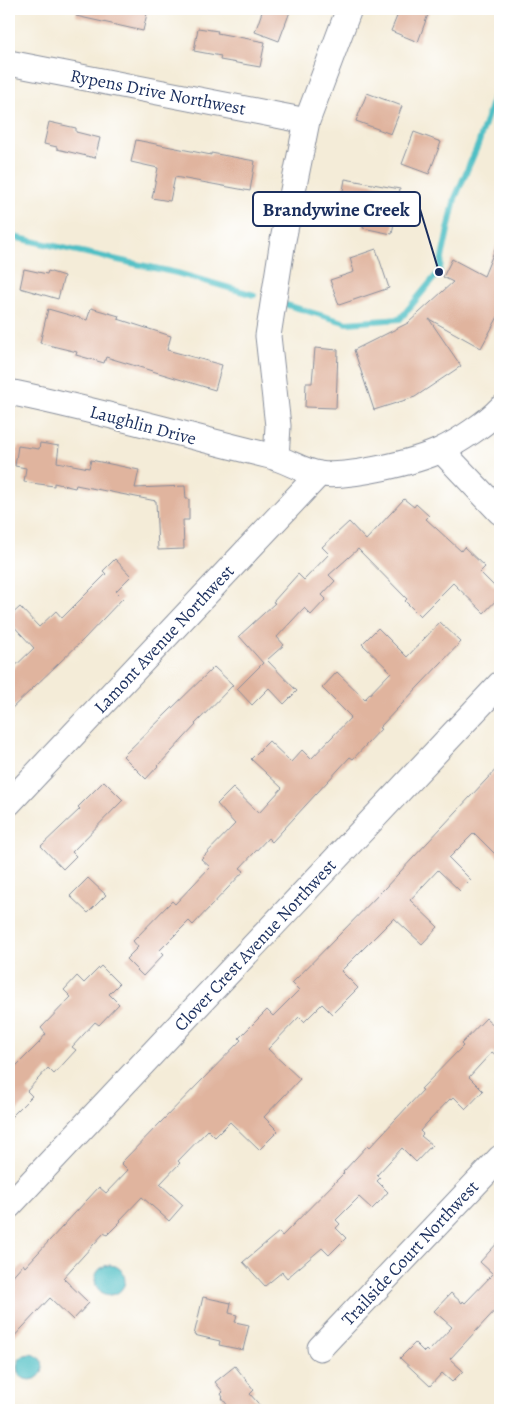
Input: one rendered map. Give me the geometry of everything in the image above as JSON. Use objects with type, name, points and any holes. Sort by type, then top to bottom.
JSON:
[{"type":"street","points":[[276,458],[278,426],[268,336],[283,240],[307,121],[349,9]]},
{"type":"street","name":"Rypens Drive Northwest","points":[[9,62],[307,121]]},
{"type":"street","name":"Laughlin Drive","points":[[12,397],[102,413],[276,458],[319,474]]},
{"type":"street","points":[[319,474],[346,474],[383,468],[441,450],[492,417],[500,409]]},
{"type":"street","points":[[441,450],[500,512]]},
{"type":"street","name":"Lamont Avenue Northwest","points":[[9,803],[319,474]]},
{"type":"street","name":"Clover Crest Avenue Northwest","points":[[9,1206],[500,684]]},
{"type":"street","name":"Trailside Court Northwest","points":[[320,1348],[500,1158]]},
{"type":"water","points":[[110,1265],[121,1269],[125,1280],[121,1291],[110,1295],[99,1291],[95,1280],[99,1269]]},
{"type":"water","points":[[30,1354],[40,1357],[43,1367],[40,1377],[30,1380],[20,1377],[17,1367],[20,1357]]},
{"type":"building","points":[[77,9],[148,9],[143,31],[76,16]]},
{"type":"building","points":[[263,9],[291,9],[279,41],[255,32]]},
{"type":"building","points":[[400,9],[430,9],[418,42],[391,31]]},
{"type":"building","points":[[198,28],[265,42],[260,67],[220,60],[221,56],[194,51]]},
{"type":"building","points":[[367,93],[402,106],[391,134],[356,121]]},
{"type":"building","points":[[49,122],[76,128],[76,132],[100,138],[95,158],[44,144]]},
{"type":"building","points":[[414,132],[441,142],[429,174],[402,164]]},
{"type":"building","points":[[136,140],[211,155],[211,153],[255,161],[250,191],[175,177],[170,201],[152,198],[158,168],[131,162]]},
{"type":"building","points":[[345,179],[400,189],[392,234],[363,228],[367,208],[341,203]]},
{"type":"building","points":[[500,237],[500,313],[481,348],[429,319],[461,366],[415,397],[374,410],[354,350],[408,323],[453,282],[443,277],[452,259],[484,276]]},
{"type":"building","points":[[376,249],[389,288],[339,305],[330,280],[354,272],[350,258]]},
{"type":"building","points":[[24,269],[47,274],[48,271],[64,276],[58,299],[20,288]]},
{"type":"building","points":[[91,308],[119,316],[118,319],[171,336],[167,350],[222,365],[215,390],[106,357],[104,363],[76,355],[77,352],[40,343],[48,309],[87,320]]},
{"type":"building","points":[[315,348],[338,350],[336,408],[305,407],[306,383],[312,383]]},
{"type":"building","points":[[40,443],[59,446],[57,462],[89,468],[91,460],[139,470],[135,488],[185,486],[186,499],[189,499],[189,520],[183,520],[184,549],[158,550],[156,501],[76,485],[75,488],[54,483],[54,486],[24,482],[26,468],[15,466],[18,446],[39,449]]},
{"type":"building","points":[[404,499],[414,507],[416,504],[429,516],[426,519],[461,551],[464,547],[485,567],[480,572],[500,592],[500,596],[484,613],[453,583],[420,616],[405,601],[407,599],[358,549],[329,575],[335,581],[322,595],[326,599],[311,615],[304,608],[277,637],[284,645],[267,660],[297,691],[284,704],[269,688],[252,705],[237,689],[263,663],[239,636],[275,603],[273,602],[298,574],[304,580],[329,554],[322,547],[349,522],[366,540]]},
{"type":"building","points":[[115,559],[131,576],[116,591],[123,598],[83,640],[9,711],[9,672],[34,648],[9,621],[9,617],[20,607],[39,627],[56,611],[62,618],[106,574],[103,571]]},
{"type":"building","points":[[440,622],[461,642],[379,728],[381,729],[353,759],[350,757],[272,842],[268,838],[240,868],[244,871],[193,925],[189,921],[160,950],[164,954],[143,976],[126,959],[138,947],[133,941],[172,901],[175,904],[210,867],[201,859],[235,824],[217,804],[233,788],[259,813],[282,788],[251,759],[269,741],[291,762],[302,750],[311,759],[351,717],[322,688],[337,672],[365,699],[391,672],[362,644],[378,628],[407,657]]},
{"type":"building","points":[[214,667],[233,685],[146,779],[123,756]]},
{"type":"building","points":[[500,765],[500,859],[474,833],[449,858],[471,880],[460,891],[438,870],[410,900],[438,927],[422,944],[394,918],[341,971],[358,988],[332,1014],[322,1004],[304,1022],[299,1017],[268,1049],[300,1079],[264,1117],[278,1131],[259,1150],[230,1122],[215,1137],[208,1130],[178,1161],[180,1163],[160,1184],[183,1205],[169,1221],[142,1197],[107,1235],[104,1233],[63,1278],[89,1303],[73,1320],[50,1298],[9,1342],[9,1280],[23,1264],[25,1267],[99,1187],[106,1193],[128,1170],[121,1163],[241,1040],[239,1038],[267,1010],[273,1016],[299,990],[292,983],[384,889]]},
{"type":"building","points":[[104,781],[123,800],[72,852],[76,856],[63,869],[41,846],[80,809],[78,807]]},
{"type":"building","points":[[88,878],[106,895],[88,913],[70,896]]},
{"type":"building","points":[[101,966],[119,984],[109,994],[119,1004],[99,1025],[95,1022],[72,1047],[76,1050],[54,1074],[48,1068],[27,1091],[32,1096],[9,1119],[9,1073],[40,1042],[46,1034],[41,1028],[71,997],[64,990],[77,976],[84,983]]},
{"type":"building","points":[[486,1018],[500,1031],[500,1058],[492,1052],[469,1077],[483,1091],[466,1109],[454,1097],[450,1099],[427,1123],[420,1131],[423,1134],[421,1136],[432,1145],[416,1162],[402,1148],[377,1175],[380,1178],[377,1181],[388,1192],[381,1200],[372,1209],[359,1197],[336,1220],[340,1224],[336,1228],[346,1238],[329,1255],[322,1248],[287,1278],[282,1272],[265,1286],[243,1262],[279,1232],[282,1236],[344,1173],[367,1146],[369,1148],[423,1090],[421,1089],[463,1046],[461,1044]]},
{"type":"building","points":[[500,1240],[500,1305],[450,1359],[463,1371],[452,1382],[442,1373],[430,1386],[400,1358],[415,1343],[424,1352],[426,1350],[428,1352],[452,1327],[434,1311],[451,1293],[462,1303],[463,1301],[465,1303],[493,1274],[480,1262]]},
{"type":"building","points":[[203,1297],[231,1303],[229,1313],[237,1315],[235,1322],[249,1325],[243,1350],[219,1345],[220,1341],[194,1335]]},
{"type":"building","points":[[235,1366],[254,1390],[250,1394],[264,1410],[231,1410],[222,1398],[221,1394],[223,1392],[215,1382]]},
{"type":"waterway","points":[[287,305],[347,323],[400,319],[439,272],[455,198],[478,145],[500,78]]},
{"type":"waterway","points":[[9,236],[177,273],[254,295]]},
{"type":"place","name":"Brandywine Creek","points":[[439,272]]}]
